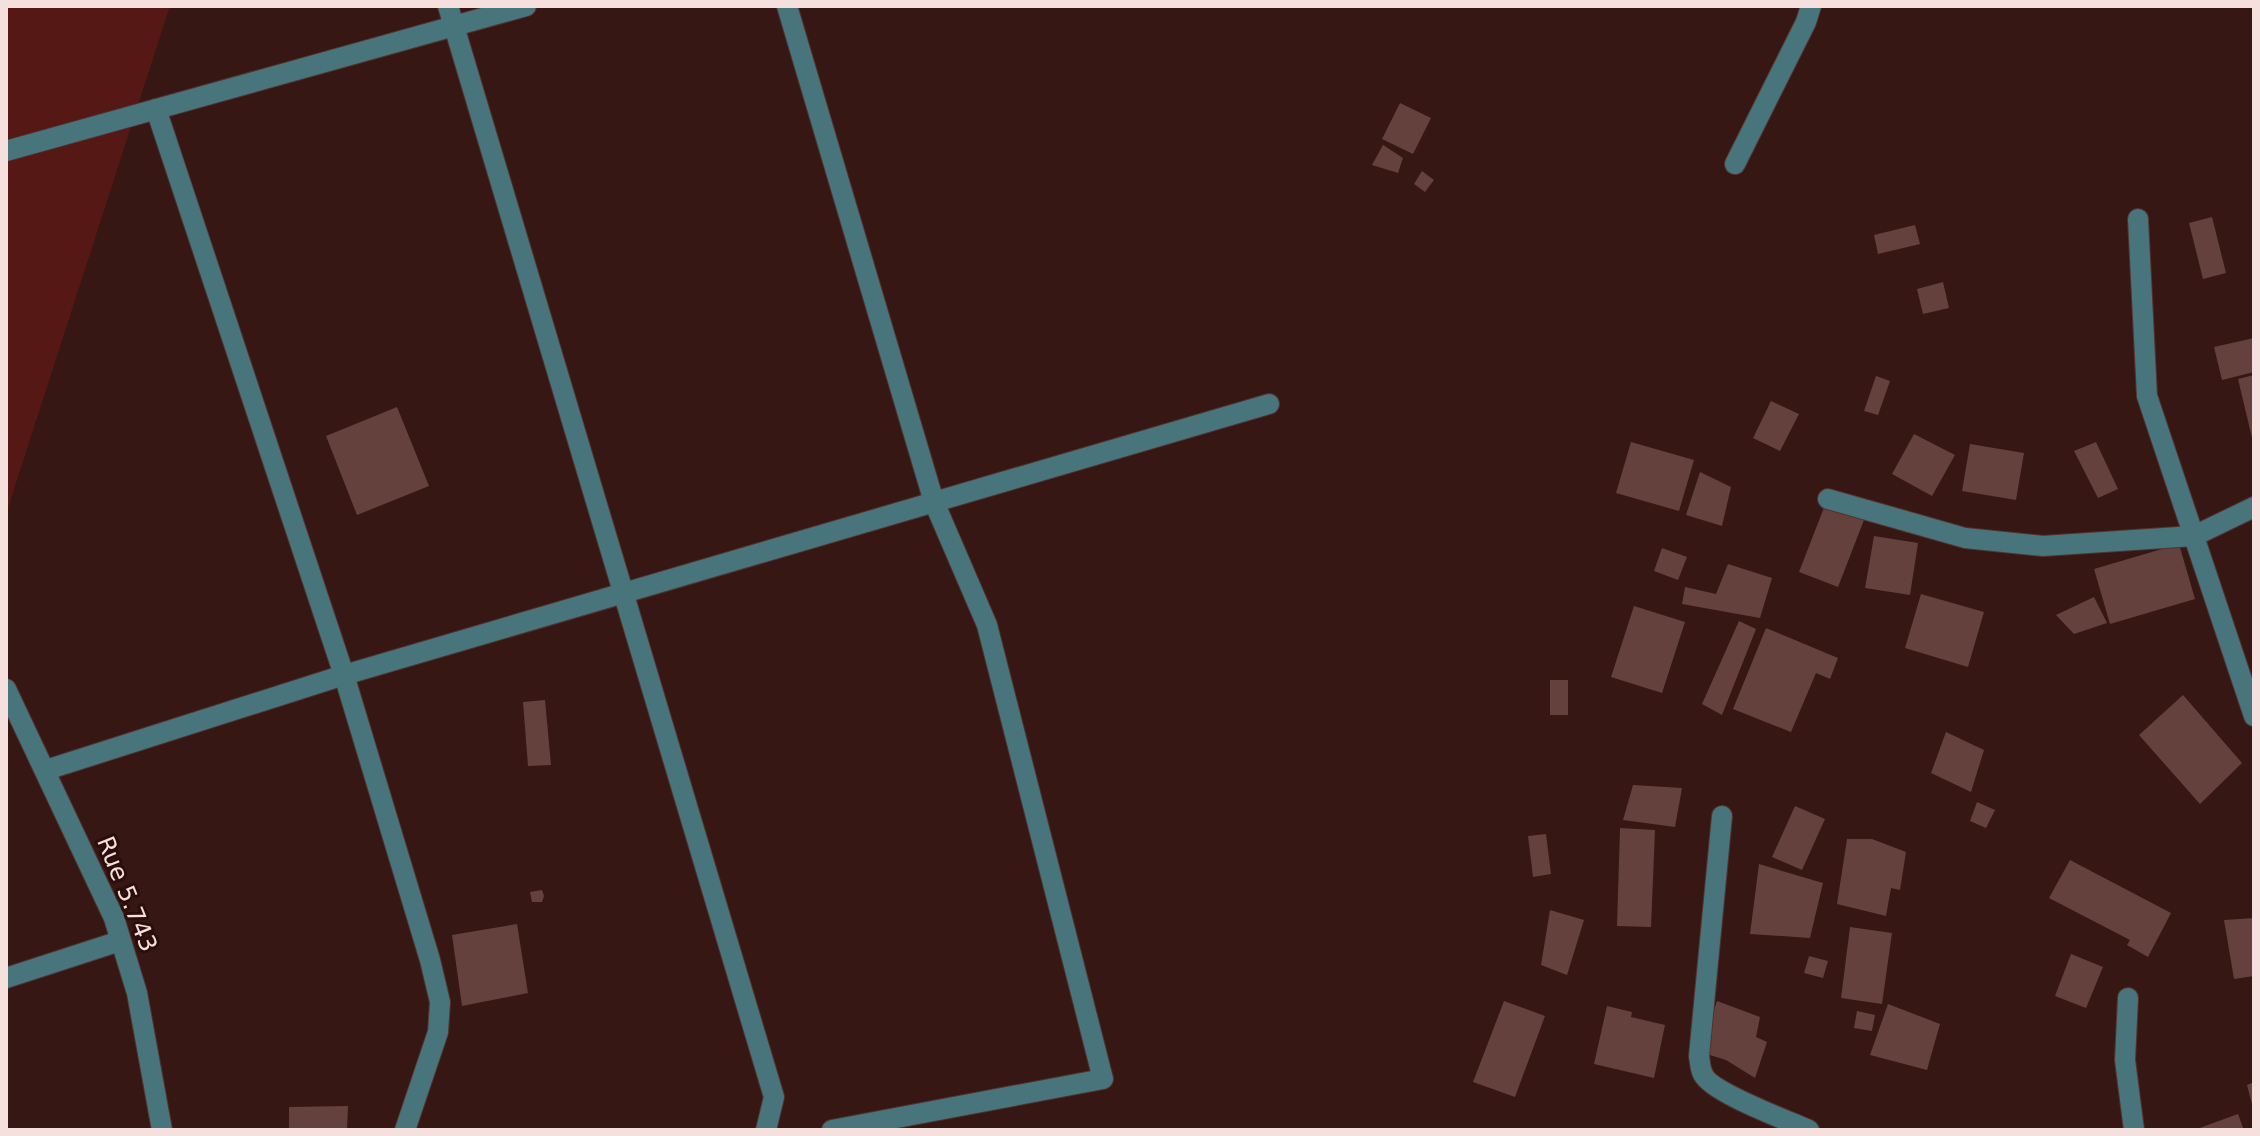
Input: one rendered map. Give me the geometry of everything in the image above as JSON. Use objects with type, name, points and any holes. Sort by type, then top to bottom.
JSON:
[{"type":"street","points":[[448,6],[774,1097],[766,1130]]},
{"type":"street","points":[[6,151],[526,6]]},
{"type":"street","points":[[787,6],[934,502],[987,625],[1103,1079],[832,1130]]},
{"type":"street","points":[[1735,164],[1806,22],[1811,6]]},
{"type":"street","points":[[156,109],[344,675],[426,944],[440,1002],[438,1032],[405,1130]]},
{"type":"street","points":[[2138,219],[2147,396],[2254,716]]},
{"type":"street","points":[[46,770],[344,675],[1269,404]]},
{"type":"street","points":[[1828,499],[1965,538],[2043,546],[2194,536],[2254,507]]},
{"type":"street","name":"Rue 5.743","points":[[6,689],[114,918],[147,1035],[162,1130]]},
{"type":"street","points":[[1722,816],[1699,1056],[1703,1075],[1710,1084],[1724,1092],[1809,1130]]},
{"type":"street","points":[[6,978],[120,941]]},
{"type":"street","points":[[2128,998],[2125,1060],[2134,1130]]},
{"type":"shaded area","points":[[6,6],[170,6],[6,514]]},
{"type":"building","points":[[1400,103],[1431,118],[1413,154],[1382,139]]},
{"type":"building","points":[[1383,145],[1403,158],[1398,173],[1372,165]]},
{"type":"building","points":[[1422,171],[1434,180],[1425,192],[1414,184]]},
{"type":"building","points":[[2212,217],[2226,273],[2203,279],[2189,223]]},
{"type":"building","points":[[1915,225],[1920,244],[1878,254],[1874,235]]},
{"type":"building","points":[[1943,282],[1949,308],[1923,314],[1917,289]]},
{"type":"building","points":[[2254,338],[2254,372],[2222,380],[2214,347]]},
{"type":"building","points":[[2254,375],[2254,442],[2253,442],[2238,379]]},
{"type":"building","points":[[1876,376],[1890,381],[1878,415],[1864,411]]},
{"type":"building","points":[[1771,401],[1799,414],[1780,451],[1753,438]]},
{"type":"building","points":[[397,407],[429,486],[357,515],[326,436]]},
{"type":"building","points":[[1914,434],[1955,455],[1932,496],[1892,474]]},
{"type":"building","points":[[1631,442],[1694,460],[1679,511],[1616,493]]},
{"type":"building","points":[[2096,442],[2118,489],[2098,498],[2074,451]]},
{"type":"building","points":[[1970,444],[2024,453],[2016,500],[1962,491]]},
{"type":"building","points":[[1700,472],[1731,487],[1722,526],[1686,515]]},
{"type":"building","points":[[1825,505],[1864,520],[1838,587],[1799,572]]},
{"type":"building","points":[[1874,536],[1918,543],[1910,595],[1865,588]]},
{"type":"building","points":[[2179,544],[2195,599],[2110,624],[2094,569]]},
{"type":"building","points":[[1662,548],[1687,557],[1678,580],[1654,571]]},
{"type":"building","points":[[1728,564],[1772,578],[1760,618],[1682,604],[1685,587],[1716,594]]},
{"type":"building","points":[[1921,594],[1984,612],[1968,667],[1905,648]]},
{"type":"building","points":[[2094,597],[2107,623],[2074,634],[2056,615]]},
{"type":"building","points":[[1634,606],[1685,622],[1662,693],[1611,677]]},
{"type":"building","points":[[1739,621],[1756,629],[1722,715],[1702,704]]},
{"type":"building","points":[[1766,628],[1838,658],[1830,679],[1816,673],[1791,732],[1733,709]]},
{"type":"building","points":[[1550,680],[1568,680],[1568,715],[1550,715]]},
{"type":"building","points":[[2183,695],[2242,763],[2200,804],[2139,735]]},
{"type":"building","points":[[545,700],[551,765],[528,766],[523,702]]},
{"type":"building","points":[[1946,732],[1984,750],[1971,792],[1931,773]]},
{"type":"building","points":[[1633,785],[1682,788],[1675,827],[1623,820]]},
{"type":"building","points":[[1977,802],[1995,810],[1986,828],[1970,821]]},
{"type":"building","points":[[1795,806],[1825,819],[1802,870],[1772,857]]},
{"type":"building","points":[[1620,828],[1655,830],[1651,927],[1617,926]]},
{"type":"building","points":[[1546,834],[1551,874],[1533,877],[1528,836]]},
{"type":"building","points":[[1847,839],[1872,839],[1906,852],[1900,890],[1891,888],[1886,916],[1837,904]]},
{"type":"building","points":[[2070,860],[2171,913],[2148,957],[2127,945],[2130,940],[2049,898]]},
{"type":"building","points":[[1759,864],[1823,883],[1810,938],[1750,934]]},
{"type":"building","points":[[542,890],[542,902],[532,902],[530,892]]},
{"type":"building","points":[[1550,910],[1584,920],[1567,975],[1541,965]]},
{"type":"building","points":[[2254,918],[2254,976],[2234,979],[2224,920]]},
{"type":"building","points":[[517,924],[528,993],[462,1006],[452,935]]},
{"type":"building","points":[[1850,927],[1892,933],[1882,1004],[1841,998]]},
{"type":"building","points":[[2071,954],[2103,967],[2086,1008],[2055,996]]},
{"type":"building","points":[[1809,956],[1828,961],[1823,978],[1804,973]]},
{"type":"building","points":[[1504,1001],[1545,1016],[1515,1097],[1473,1082]]},
{"type":"building","points":[[1717,1001],[1760,1017],[1756,1037],[1767,1042],[1755,1078],[1726,1060],[1700,1052]]},
{"type":"building","points":[[1888,1004],[1940,1024],[1927,1070],[1870,1055]]},
{"type":"building","points":[[1607,1006],[1632,1012],[1631,1017],[1665,1025],[1654,1078],[1594,1064]]},
{"type":"building","points":[[1857,1011],[1875,1015],[1872,1031],[1854,1028]]},
{"type":"building","points":[[2254,1082],[2254,1108],[2253,1108],[2247,1085]]},
{"type":"building","points":[[348,1106],[347,1130],[289,1130],[289,1107]]},
{"type":"building","points":[[2238,1114],[2244,1130],[2194,1130]]}]
